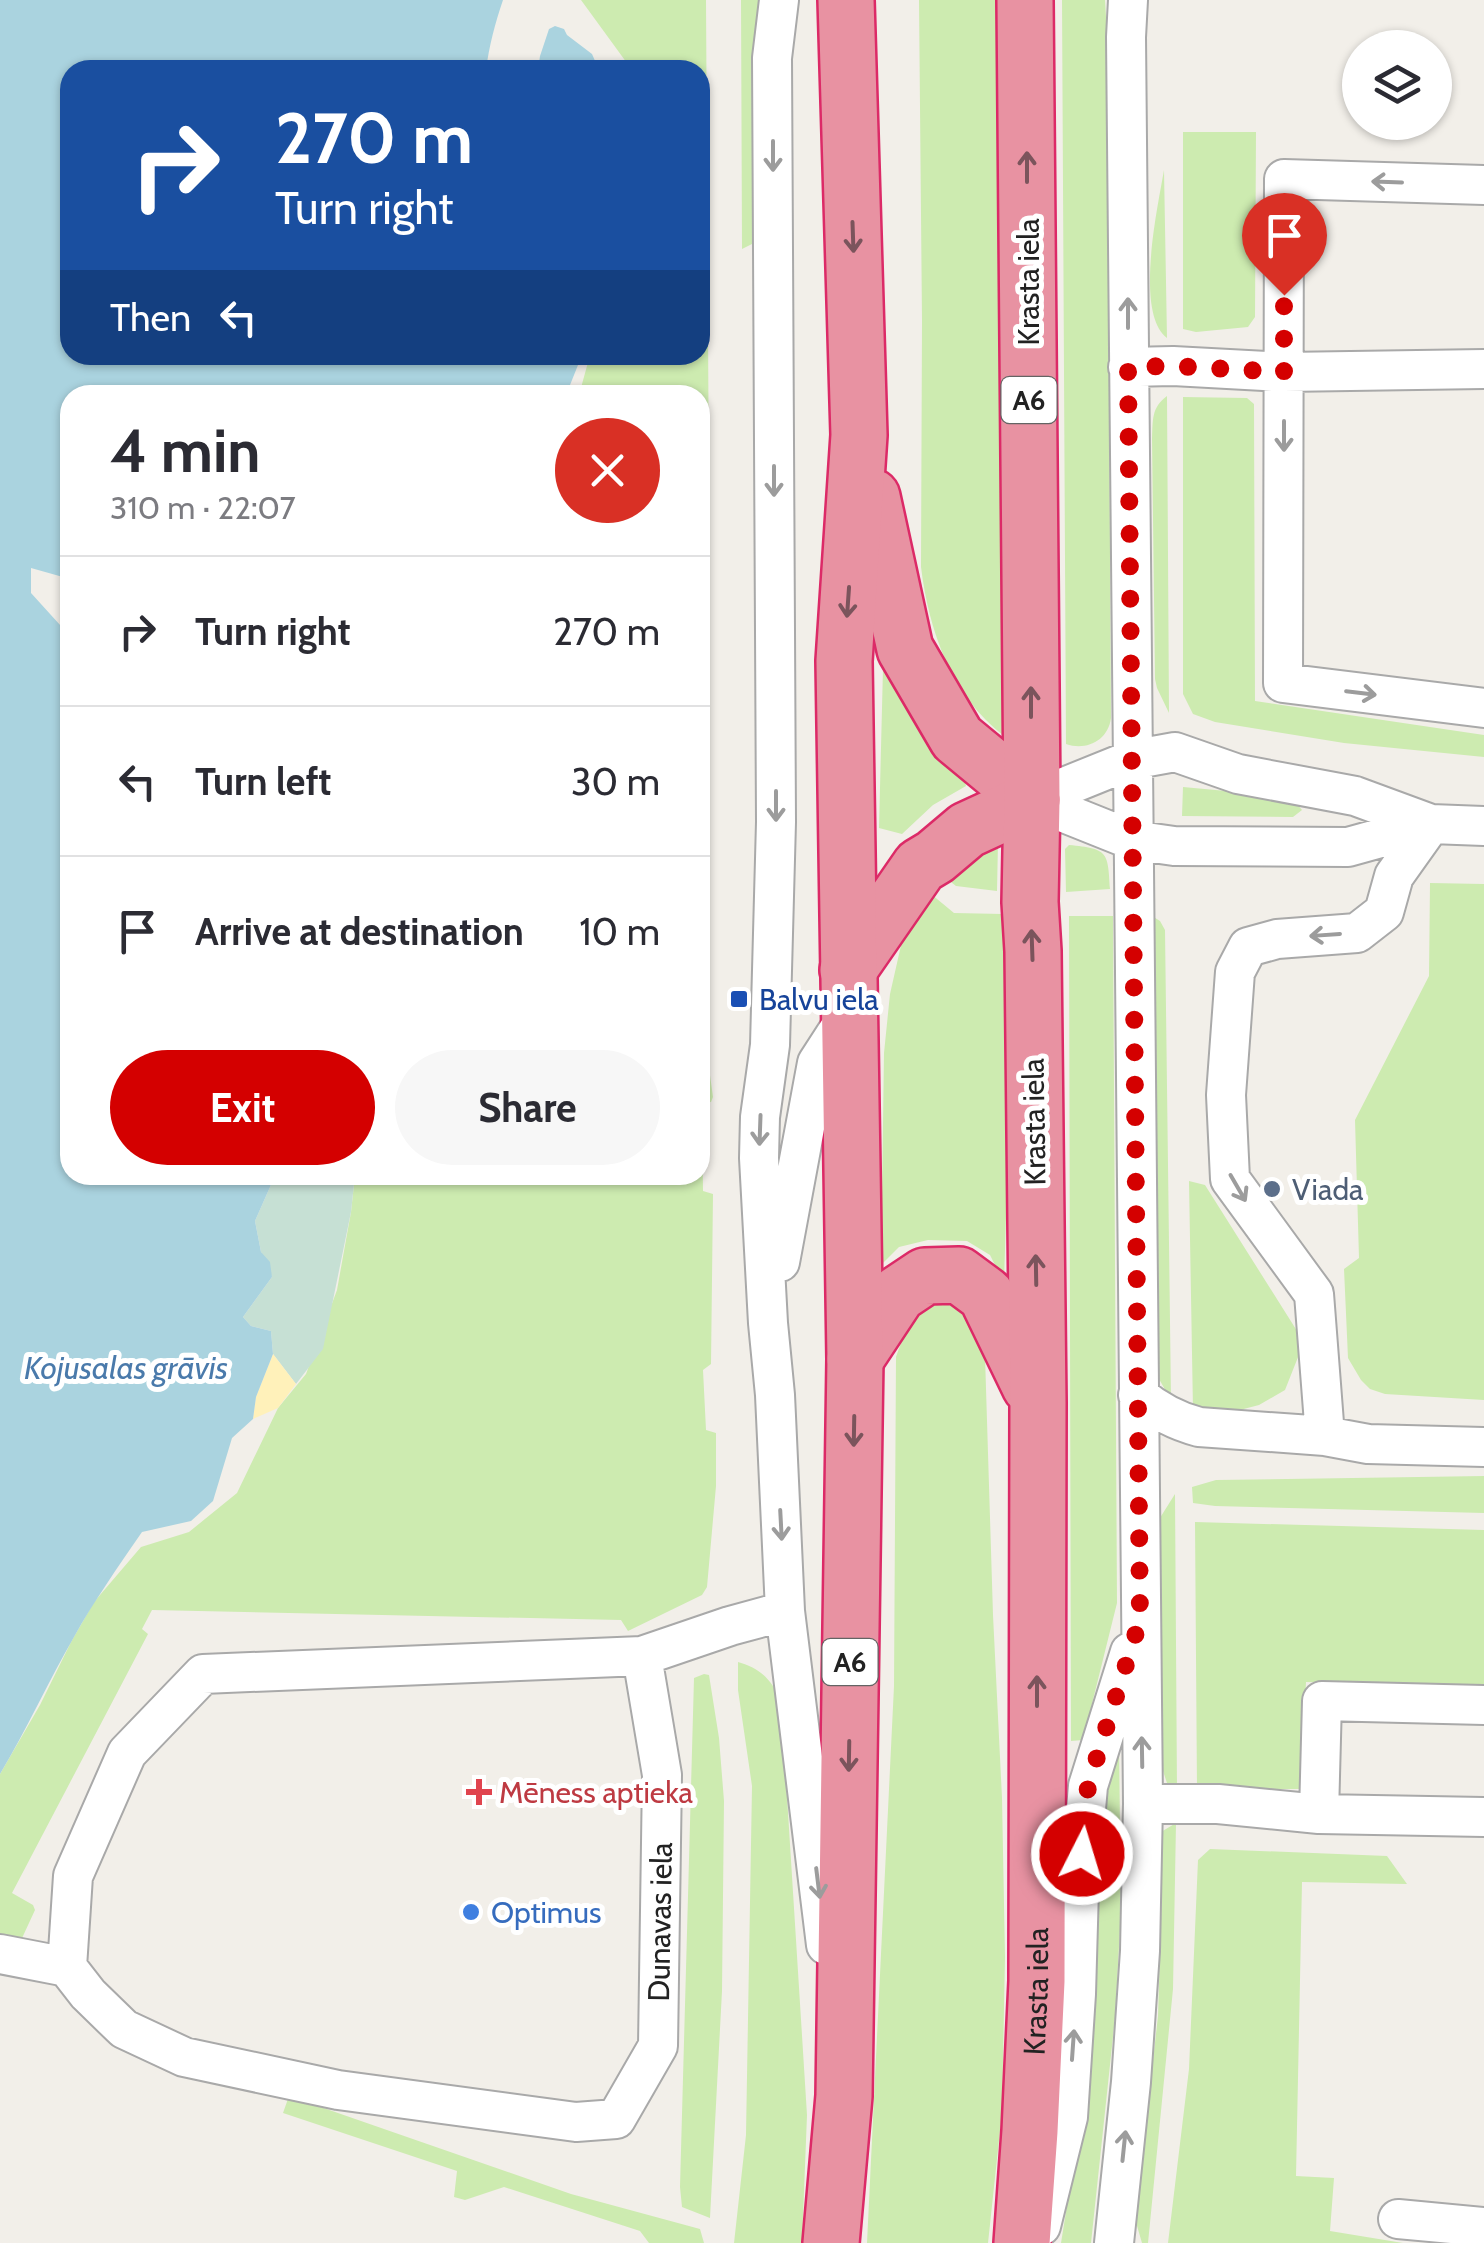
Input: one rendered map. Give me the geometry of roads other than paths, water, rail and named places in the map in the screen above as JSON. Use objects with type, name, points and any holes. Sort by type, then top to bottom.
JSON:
[{"type":"highway","name":"A6","points":[[831,2243],[844,2096],[854,1359],[844,661],[859,435],[846,0]]},
{"type":"highway","name":"Krasta iela","points":[[1022,2243],[1037,1981],[1038,1402],[1030,902],[1026,0]]},
{"type":"highway","points":[[849,991],[920,866],[967,830],[1032,800],[958,738],[905,649],[859,435]]},
{"type":"highway","points":[[854,1359],[898,1294],[925,1276],[959,1275],[986,1296],[1038,1402]]},
{"type":"street","points":[[779,0],[772,58],[776,822],[770,1045],[759,1158],[785,1611],[844,2096]]},
{"type":"street","points":[[1114,2243],[1140,1950],[1142,1804],[1128,0]]},
{"type":"street","points":[[1484,185],[1284,179],[1283,683],[1484,708]]},
{"type":"street","points":[[1128,367],[1284,372],[1484,369]]},
{"type":"street","points":[[1032,800],[1131,760],[1175,752],[1238,774],[1356,796],[1431,824]]},
{"type":"street","points":[[1032,800],[1132,840],[1174,846],[1348,847],[1431,824],[1484,826]]},
{"type":"street","points":[[1325,1436],[1314,1294],[1230,1179],[1226,1095],[1235,972],[1248,948],[1277,939],[1357,933],[1384,912],[1394,876],[1431,824]]},
{"type":"street","points":[[768,1323],[816,1063],[849,991]]},
{"type":"street","points":[[1138,1396],[1155,1409],[1199,1427],[1325,1436],[1368,1444],[1484,1447]]},
{"type":"street","points":[[0,1954],[67,1967],[73,1876],[127,1753],[202,1674],[642,1656],[785,1611]]},
{"type":"street","points":[[1037,2243],[1068,2116],[1078,1889],[1088,1786],[1140,1620]]},
{"type":"street","name":"Dunavas iela","points":[[67,1967],[124,2030],[184,2057],[338,2090],[576,2122],[616,2119],[658,2046],[662,1775],[642,1656]]},
{"type":"street","points":[[1319,1814],[1322,1701],[1484,1706]]},
{"type":"street","points":[[1142,1804],[1218,1804],[1319,1814],[1484,1817]]},
{"type":"street","points":[[1398,2219],[1484,2227]]},
{"type":"water","name":"Kojusalas grāvis","points":[[0,0],[503,0],[488,60],[60,60],[60,365],[578,365],[570,385],[60,385],[60,576],[31,568],[31,593],[60,625],[60,1185],[271,1185],[255,1221],[261,1252],[270,1262],[272,1277],[243,1317],[251,1326],[271,1331],[273,1354],[256,1397],[253,1419],[232,1438],[213,1501],[191,1521],[142,1532],[82,1624],[0,1774]]},
{"type":"water","points":[[549,29],[564,29],[595,60],[539,60]]},
{"type":"place","name":"Balvu iela","points":[[739,999]]},
{"type":"place","name":"Viada","points":[[1272,1189]]},
{"type":"place","name":"Mēness aptieka","points":[[479,1792]]},
{"type":"place","name":"Optimus","points":[[471,1912]]}]
